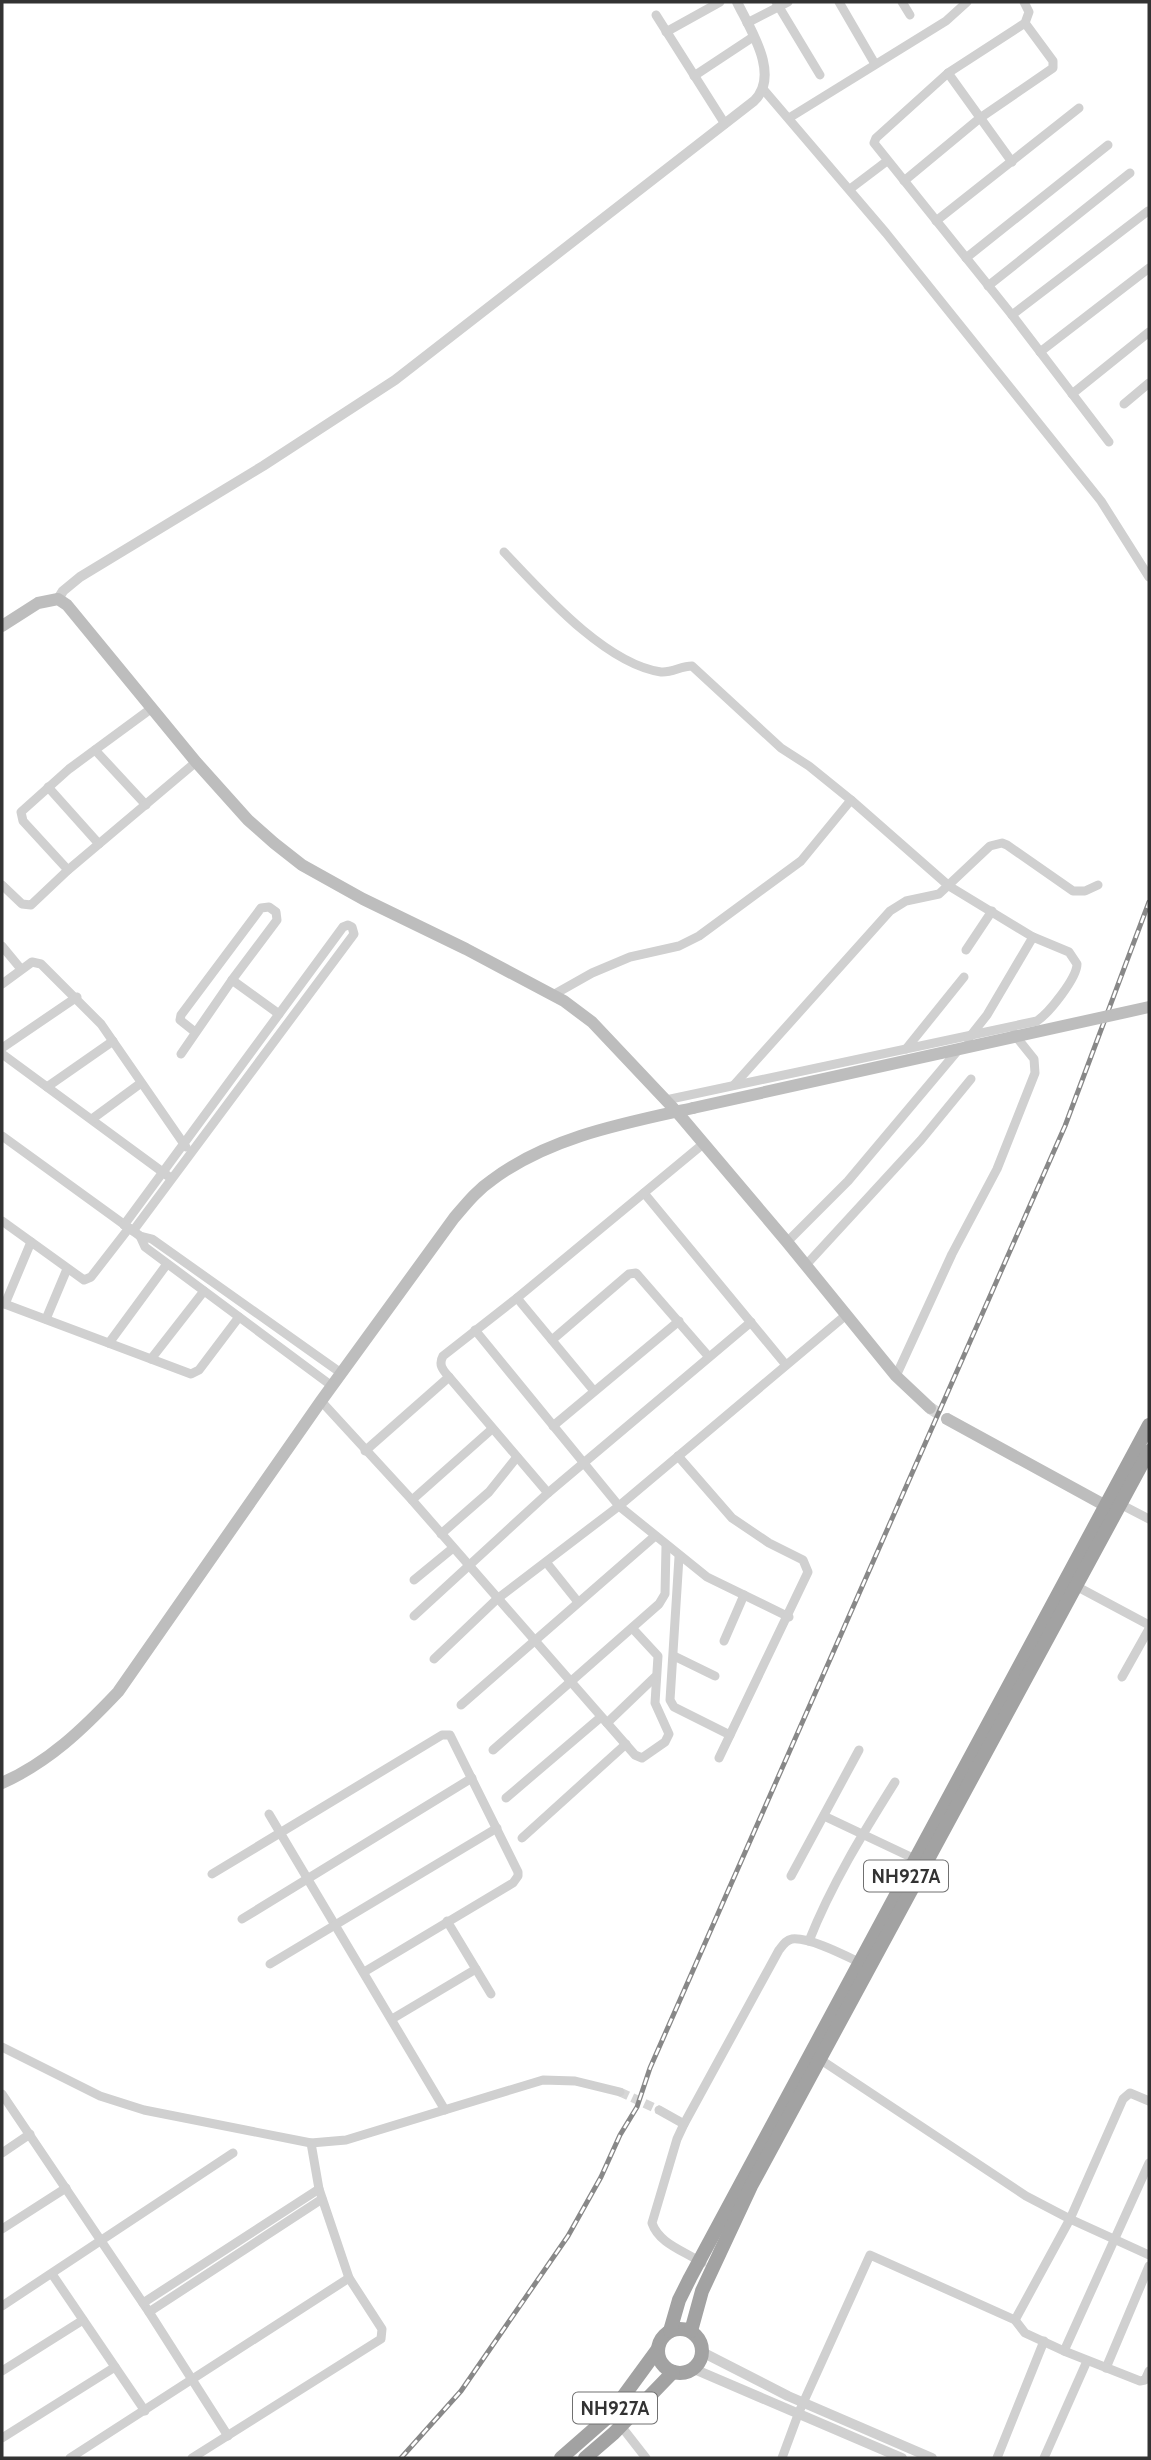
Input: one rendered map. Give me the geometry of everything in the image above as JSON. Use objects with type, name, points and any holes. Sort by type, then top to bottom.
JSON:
[{"type":"highway","name":"NH927A","points":[[691,2331],[706,2266],[865,1965],[1076,1586],[1149,1424]]},
{"type":"highway","name":"NH927A","points":[[561,2458],[609,2416],[664,2335],[670,2331],[679,2300],[706,2266],[821,2060],[915,1859],[1113,1505],[1149,1451]]},
{"type":"highway","points":[[670,2331],[691,2331],[701,2342],[699,2364],[694,2369]]},
{"type":"highway","name":"NH927A","points":[[657,2349],[661,2363],[673,2372],[680,2374],[694,2369]]},
{"type":"highway","name":"NH927A","points":[[586,2458],[673,2372]]},
{"type":"main road","points":[[2,626],[38,603],[58,600],[67,605],[79,616],[196,762],[248,820],[302,865],[363,899],[553,995],[592,1022],[677,1112],[896,1376],[930,1408]]},
{"type":"main road","points":[[2,1783],[50,1757],[83,1729],[118,1692],[341,1373],[454,1218],[491,1180],[545,1149],[572,1139],[694,1108],[1149,1007]]},
{"type":"main road","points":[[947,1419],[1113,1505]]},
{"type":"street","points":[[666,32],[720,2]]},
{"type":"street","points":[[58,600],[63,591],[80,577],[286,452],[395,380],[754,101],[763,89],[763,63],[737,2]]},
{"type":"street","points":[[839,2],[875,64]]},
{"type":"street","points":[[902,2],[910,15]]},
{"type":"street","points":[[789,118],[946,21],[967,2]]},
{"type":"street","points":[[1024,2],[1029,16],[1025,23],[948,73],[876,138],[875,147],[967,258],[1108,442]]},
{"type":"street","points":[[747,23],[781,3],[820,75]]},
{"type":"street","points":[[656,15],[725,124]]},
{"type":"street","points":[[904,181],[980,118],[1053,68],[1053,61],[1025,23]]},
{"type":"street","points":[[695,76],[753,37]]},
{"type":"street","points":[[948,73],[1012,162]]},
{"type":"street","points":[[763,89],[850,189],[1101,501],[1149,577]]},
{"type":"street","points":[[936,221],[1079,108]]},
{"type":"street","points":[[967,258],[1108,145]]},
{"type":"street","points":[[850,189],[887,161]]},
{"type":"street","points":[[988,286],[1130,173]]},
{"type":"street","points":[[1012,315],[1148,211]]},
{"type":"street","points":[[1040,352],[1149,268]]},
{"type":"street","points":[[1072,394],[1149,332]]},
{"type":"street","points":[[1124,404],[1149,383]]},
{"type":"street","points":[[504,552],[550,600],[610,650],[628,662],[660,672],[692,666],[781,748],[809,766],[949,886],[1033,937],[1069,952],[1077,964],[1077,970],[1037,1021],[666,1100]]},
{"type":"street","points":[[68,870],[21,818],[21,811],[95,750],[152,708]]},
{"type":"street","points":[[95,750],[146,805]]},
{"type":"street","points":[[2,885],[22,904],[31,905],[68,870],[196,762]]},
{"type":"street","points":[[48,787],[99,844]]},
{"type":"street","points":[[553,995],[592,973],[630,957],[679,946],[699,936],[801,861],[850,800]]},
{"type":"street","points":[[733,1086],[890,911],[906,901],[939,894],[990,846],[1002,844],[1073,891],[1085,891],[1098,885]]},
{"type":"street","points":[[181,1054],[277,920],[276,912],[269,907],[261,908],[181,1015],[180,1020],[195,1032]]},
{"type":"street","points":[[966,950],[992,912]]},
{"type":"street","points":[[2,1221],[80,1278],[84,1280],[91,1277],[132,1230],[172,1179],[354,934],[352,927],[343,927],[163,1172],[132,1230]]},
{"type":"street","points":[[787,1242],[848,1181],[987,1015],[1033,937]]},
{"type":"street","points":[[2,946],[21,969]]},
{"type":"street","points":[[2,984],[32,962],[38,962],[77,997],[113,1041],[190,1154]]},
{"type":"street","points":[[906,1049],[964,977]]},
{"type":"street","points":[[232,980],[279,1014]]},
{"type":"street","points":[[2,1048],[77,997]]},
{"type":"street","points":[[896,1376],[952,1254],[996,1169],[1035,1073],[1034,1059],[1009,1028]]},
{"type":"street","points":[[47,1087],[113,1041]]},
{"type":"street","points":[[2,1054],[172,1179]]},
{"type":"street","points":[[806,1265],[921,1140],[971,1079]]},
{"type":"street","points":[[92,1119],[141,1083]]},
{"type":"street","points":[[2,1136],[132,1230],[152,1239],[341,1373]]},
{"type":"street","points":[[548,1493],[449,1377],[440,1364],[443,1356],[702,1144]]},
{"type":"street","points":[[644,1193],[786,1365]]},
{"type":"street","points":[[132,1230],[145,1247],[332,1386]]},
{"type":"street","points":[[31,1242],[3,1303],[185,1373],[195,1373],[239,1317]]},
{"type":"street","points":[[109,1343],[167,1264]]},
{"type":"street","points":[[46,1320],[67,1269]]},
{"type":"street","points":[[552,1340],[632,1273],[639,1275],[709,1357]]},
{"type":"street","points":[[151,1359],[204,1291]]},
{"type":"street","points":[[517,1298],[594,1391]]},
{"type":"street","points":[[434,1659],[498,1599],[619,1506],[846,1315]]},
{"type":"street","points":[[553,1426],[679,1321]]},
{"type":"street","points":[[414,1616],[548,1493],[751,1322]]},
{"type":"street","points":[[475,1330],[619,1506],[707,1577],[789,1617]]},
{"type":"street","points":[[365,1451],[449,1377]]},
{"type":"street","points":[[321,1401],[412,1500],[635,1755],[642,1758],[668,1738],[656,1708],[655,1678],[658,1656],[633,1629]]},
{"type":"street","points":[[412,1500],[492,1430]]},
{"type":"street","points":[[441,1534],[489,1492],[517,1457]]},
{"type":"street","points":[[678,1457],[732,1518],[805,1563],[808,1572],[789,1617],[719,1758]]},
{"type":"street","points":[[1113,1505],[1149,1519]]},
{"type":"street","points":[[461,1705],[655,1536]]},
{"type":"street","points":[[493,1750],[633,1629],[663,1599],[666,1546]]},
{"type":"street","points":[[414,1580],[453,1548]]},
{"type":"street","points":[[679,1557],[670,1700],[672,1705],[730,1735]]},
{"type":"street","points":[[546,1562],[578,1602]]},
{"type":"street","points":[[1076,1586],[1149,1627],[1122,1677]]},
{"type":"street","points":[[724,1641],[744,1595]]},
{"type":"street","points":[[674,1656],[715,1676]]},
{"type":"street","points":[[506,1798],[655,1678]]},
{"type":"street","points":[[212,1874],[442,1735],[450,1735],[518,1876],[513,1883],[364,1972]]},
{"type":"street","points":[[522,1838],[626,1744]]},
{"type":"street","points":[[790,1876],[859,1750]]},
{"type":"street","points":[[242,1919],[472,1779]]},
{"type":"street","points":[[809,1941],[821,1910],[895,1782]]},
{"type":"street","points":[[269,1814],[445,2110]]},
{"type":"street","points":[[824,1816],[915,1859]]},
{"type":"street","points":[[270,1964],[497,1828]]},
{"type":"street","points":[[447,1921],[491,1994]]},
{"type":"street","points":[[706,2266],[662,2239],[655,2232],[652,2222],[684,2123],[785,1942],[792,1939],[809,1941],[865,1965]]},
{"type":"street","points":[[392,2019],[476,1969]]},
{"type":"street","points":[[2,2047],[100,2096],[144,2110],[311,2143],[346,2140],[543,2080],[575,2081],[620,2092]]},
{"type":"street","points":[[821,2060],[1042,2206],[1149,2255]]},
{"type":"street","points":[[1015,2320],[1070,2219],[1123,2099],[1130,2093],[1149,2101]]},
{"type":"street","points":[[2,2094],[149,2312],[228,2436]]},
{"type":"street","points":[[659,2110],[684,2123]]},
{"type":"street","points":[[2,2153],[30,2134]]},
{"type":"street","points":[[192,2458],[381,2339],[382,2329],[349,2278],[319,2189],[311,2143]]},
{"type":"street","points":[[2,2306],[233,2153]]},
{"type":"street","points":[[1064,2351],[1149,2163]]},
{"type":"street","points":[[2,2229],[66,2188]]},
{"type":"street","points":[[143,2303],[319,2189]]},
{"type":"street","points":[[149,2312],[322,2199]]},
{"type":"street","points":[[782,2458],[801,2407],[870,2255],[1015,2320],[1025,2333],[1087,2361],[1140,2381],[1145,2380],[1149,2371]]},
{"type":"street","points":[[1106,2368],[1149,2266]]},
{"type":"street","points":[[52,2274],[145,2411]]},
{"type":"street","points":[[70,2458],[349,2278]]},
{"type":"street","points":[[2,2371],[83,2320]]},
{"type":"street","points":[[997,2458],[1044,2341]]},
{"type":"street","points":[[702,2352],[887,2455],[902,2458]]},
{"type":"street","points":[[1044,2458],[1087,2361]]},
{"type":"street","points":[[2,2438],[115,2367]]},
{"type":"street","points":[[694,2369],[932,2458]]},
{"type":"street","points":[[621,2426],[646,2458]]},
{"type":"tunnel","points":[[930,1408],[947,1419]]},
{"type":"tunnel","points":[[620,2092],[659,2110]]},
{"type":"railway","points":[[401,2458],[461,2391],[568,2236],[637,2107],[650,2068],[1065,1126],[1149,902]]}]
